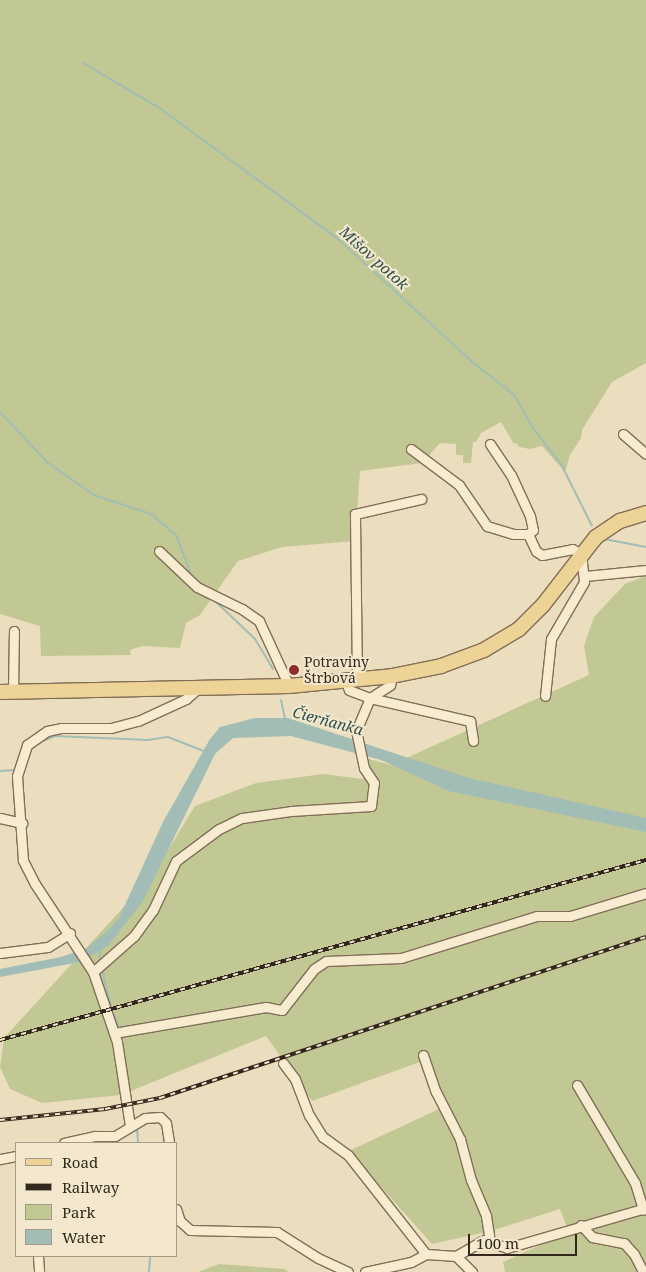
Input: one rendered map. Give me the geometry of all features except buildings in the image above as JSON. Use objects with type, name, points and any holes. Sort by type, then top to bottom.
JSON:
[{"type":"main road","points":[[6,692],[196,690],[289,686],[392,676],[456,662],[511,635],[544,605],[581,554],[610,527],[646,513]]},
{"type":"street","points":[[623,434],[646,454]]},
{"type":"street","points":[[411,449],[459,485],[487,526],[528,534],[533,530],[530,516],[512,475],[490,444]]},
{"type":"street","points":[[421,499],[355,514],[351,681],[349,690],[370,698],[470,721],[473,741]]},
{"type":"street","points":[[528,534],[536,551],[542,555],[572,549],[581,554],[585,576],[574,602],[551,639],[545,696]]},
{"type":"street","points":[[159,551],[197,587],[242,609],[259,621],[289,686]]},
{"type":"street","points":[[585,576],[646,570]]},
{"type":"street","points":[[6,692],[14,631]]},
{"type":"street","points":[[93,972],[134,936],[153,910],[176,860],[198,843],[242,818],[371,806],[374,783],[364,768],[356,731],[370,698],[390,685],[392,676]]},
{"type":"street","points":[[130,1126],[114,1033],[93,972],[72,935],[35,884],[23,860],[22,824],[17,776],[27,745],[35,738],[61,728],[111,728],[138,720],[186,699],[196,690]]},
{"type":"street","points":[[0,818],[22,824]]},
{"type":"street","points":[[114,1033],[266,1007],[282,1010],[314,969],[326,961],[401,958],[537,916],[570,916],[646,893]]},
{"type":"street","points":[[0,953],[48,948],[72,935]]},
{"type":"street","points":[[422,1055],[436,1092],[460,1139],[471,1180],[486,1216],[490,1240]]},
{"type":"street","points":[[282,1062],[295,1079],[310,1115],[323,1137],[348,1155],[426,1254]]},
{"type":"street","points":[[365,1272],[411,1262],[426,1254],[456,1256],[484,1240],[490,1240],[507,1248],[581,1225],[645,1209],[635,1183],[577,1085]]},
{"type":"street","points":[[68,1142],[95,1136],[115,1136],[145,1118],[163,1118],[169,1142]]},
{"type":"street","points":[[0,1159],[15,1156]]},
{"type":"street","points":[[178,1215],[180,1221],[190,1230],[277,1232],[318,1258],[348,1272]]},
{"type":"street","points":[[581,1225],[592,1237],[624,1243],[639,1263],[643,1272]]},
{"type":"street","points":[[456,1256],[472,1272]]},
{"type":"street","points":[[38,1257],[38,1272]]},
{"type":"green space","points":[[0,0],[646,0],[646,363],[612,382],[582,430],[581,438],[570,455],[565,472],[542,446],[530,449],[519,447],[517,443],[514,444],[501,422],[481,433],[476,442],[473,442],[471,463],[463,463],[463,455],[456,455],[456,444],[440,443],[422,463],[360,471],[355,541],[282,547],[238,561],[200,615],[186,623],[180,648],[143,646],[130,650],[131,655],[41,656],[40,626],[0,614]]},
{"type":"green space","points":[[646,576],[646,1272],[505,1272],[503,1262],[569,1232],[560,1209],[491,1231],[432,1244],[349,1151],[441,1108],[420,1062],[312,1101],[266,1036],[121,1095],[42,1103],[10,1089],[0,1067],[4,1038],[152,876],[195,806],[256,783],[323,774],[362,779],[371,775],[365,758],[391,765],[589,675],[584,646],[594,617],[625,584]]},
{"type":"green space","points":[[219,1264],[285,1269],[288,1272],[198,1272]]},
{"type":"water","points":[[255,718],[288,718],[469,778],[646,818],[646,832],[449,791],[381,760],[291,736],[233,738],[215,754],[143,901],[108,946],[80,962],[0,977],[0,969],[61,957],[87,948],[108,930],[119,918],[163,822],[210,739],[220,727]]},
{"type":"waterway","name":"Mišov potok","points":[[83,63],[158,107],[337,238],[471,361],[514,395],[533,428],[561,464],[592,526]]},
{"type":"waterway","points":[[0,412],[48,463],[94,495],[151,514],[176,535],[190,571]]},
{"type":"waterway","name":"Mišov potok","points":[[604,539],[646,547]]},
{"type":"waterway","points":[[214,600],[255,639],[273,669]]},
{"type":"waterway","name":"Čierňanka","points":[[281,700],[285,719]]},
{"type":"waterway","points":[[38,743],[55,736],[148,740],[168,737],[206,752]]},
{"type":"waterway","points":[[26,761],[33,744]]},
{"type":"waterway","points":[[0,771],[15,770]]},
{"type":"waterway","points":[[100,950],[100,957]]},
{"type":"waterway","points":[[102,970],[111,1005]]},
{"type":"waterway","points":[[113,1013],[119,1028]]},
{"type":"waterway","points":[[137,1127],[138,1142]]},
{"type":"waterway","points":[[149,1272],[150,1257]]},
{"type":"railway","points":[[0,1040],[646,860]]},
{"type":"railway","points":[[0,1120],[105,1109],[160,1098],[646,937]]},
{"type":"place","name":"Potraviny Štrbová","points":[[294,670]]}]
